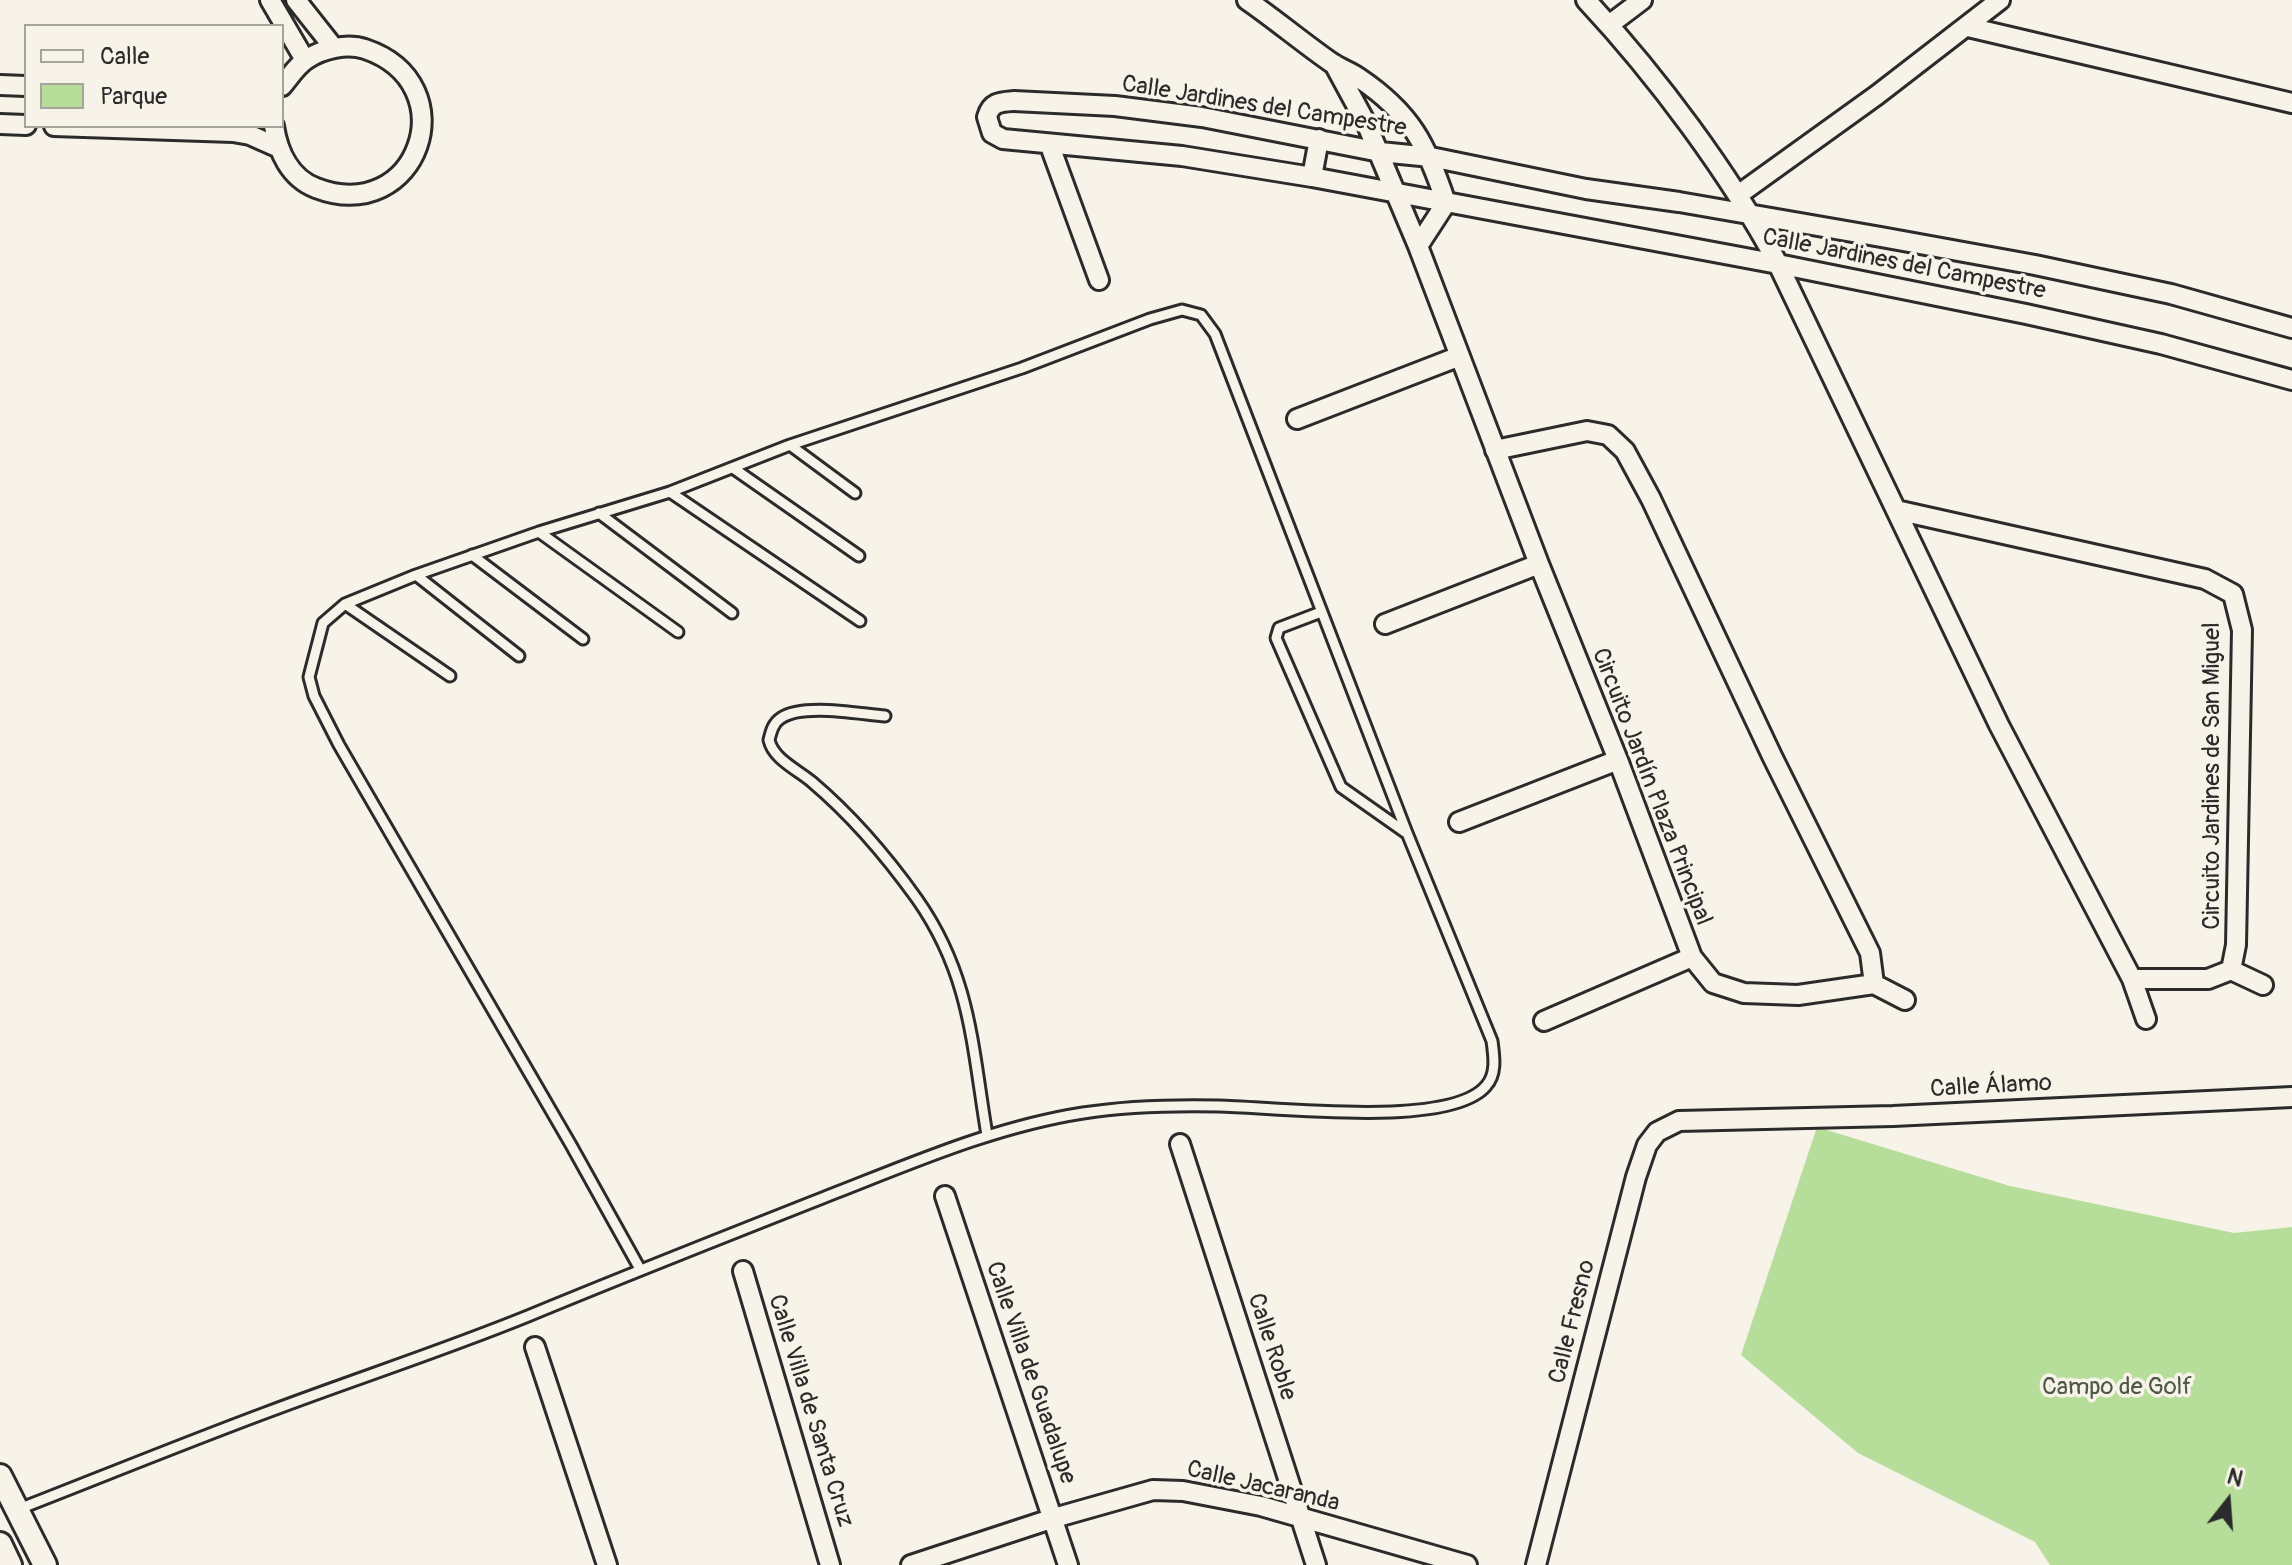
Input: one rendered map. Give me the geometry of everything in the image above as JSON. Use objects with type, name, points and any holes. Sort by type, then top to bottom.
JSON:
[{"type":"street","points":[[270,0],[305,60]]},
{"type":"street","points":[[296,0],[334,48]]},
{"type":"street","points":[[1247,0],[1394,105],[1421,139],[1431,157],[1446,203],[1418,246]]},
{"type":"street","points":[[1586,0],[1684,120],[1752,214],[1999,725],[2132,979],[2146,1019]]},
{"type":"street","points":[[1609,25],[1642,0]]},
{"type":"street","points":[[1738,195],[1968,27],[2000,0]]},
{"type":"street","points":[[1968,27],[2292,103]]},
{"type":"street","points":[[274,128],[277,147],[290,169],[310,186],[335,195],[361,195],[386,186],[406,170],[419,147],[423,121],[418,96],[405,73],[385,57],[360,48],[334,48],[305,60],[284,84]]},
{"type":"street","name":"Circuito Jardín Plaza Principal","points":[[1334,64],[1380,152],[1418,246],[1692,957],[1713,983],[1744,993],[1798,995],[1874,984]]},
{"type":"street","points":[[0,85],[24,86]]},
{"type":"street","name":"Calle Jardines del Campestre","points":[[2292,328],[2171,294],[2035,265],[1752,214],[1586,189],[1431,157],[1380,152],[1202,117],[1115,106],[1014,101],[999,102],[991,107],[988,126],[996,137],[1050,146],[1182,156],[1312,177],[1395,195],[1778,264],[2146,340],[2292,380]]},
{"type":"street","points":[[0,124],[24,125]]},
{"type":"street","points":[[114,128],[233,132],[250,135],[277,147]]},
{"type":"street","points":[[1312,177],[1319,139]]},
{"type":"street","points":[[1050,146],[1099,280]]},
{"type":"street","points":[[1297,419],[1460,356]]},
{"type":"street","points":[[1495,450],[1587,431],[1608,435],[1625,451],[1870,953],[1874,984],[1905,1000]]},
{"type":"street","name":"Circuito Jardines de San Miguel","points":[[1896,510],[2205,579],[2233,594],[2242,630],[2236,945],[2231,970]]},
{"type":"street","points":[[1385,624],[1539,564]]},
{"type":"street","points":[[1459,822],[1618,760]]},
{"type":"street","points":[[1544,1021],[1692,957]]},
{"type":"street","points":[[2132,979],[2208,979],[2231,970],[2263,985]]},
{"type":"street","name":"Calle Álamo","points":[[1691,1120],[1893,1116],[2292,1097]]},
{"type":"street","name":"Calle Fresno","points":[[1536,1565],[1624,1219],[1647,1145],[1657,1132],[1671,1124],[1691,1120]]},
{"type":"street","name":"Calle Roble","points":[[1180,1144],[1316,1565]]},
{"type":"street","name":"Calle Villa de Guadalupe","points":[[945,1196],[1068,1565]]},
{"type":"street","name":"Calle Villa de Santa Cruz","points":[[743,1271],[830,1565]]},
{"type":"street","points":[[535,1347],[607,1565]]},
{"type":"street","points":[[0,1476],[45,1565]]},
{"type":"street","name":"Calle Jacaranda","points":[[911,1565],[1054,1518],[1153,1490],[1215,1496],[1467,1565]]},
{"type":"street","points":[[0,1544],[10,1565]]},
{"type":"lane","points":[[18,1509],[519,1319],[987,1135],[1054,1118],[1116,1109],[1215,1106],[1396,1112],[1429,1109],[1475,1095],[1485,1088],[1492,1078],[1494,1067],[1492,1041],[1407,833],[1215,334],[1208,321],[1191,311],[1175,311],[1150,319],[1022,368],[790,445],[670,492],[539,532],[416,575],[345,604],[323,623],[309,677],[314,696],[339,745],[640,1269]]},
{"type":"lane","points":[[790,445],[855,493]]},
{"type":"lane","points":[[733,468],[859,556]]},
{"type":"lane","points":[[670,492],[860,621]]},
{"type":"lane","points":[[599,513],[732,613]]},
{"type":"lane","points":[[539,532],[678,632]]},
{"type":"lane","points":[[472,555],[583,639]]},
{"type":"lane","points":[[416,575],[519,656]]},
{"type":"lane","points":[[345,604],[450,676]]},
{"type":"lane","points":[[1321,612],[1279,628],[1276,638],[1341,787],[1407,833]]},
{"type":"lane","points":[[885,716],[833,711],[795,713],[775,723],[769,740],[778,756],[833,801],[879,850],[917,899],[946,949],[964,995],[987,1135]]},
{"type":"green space","name":"Campo de Golf","points":[[1817,1127],[2010,1186],[2234,1233],[2292,1227],[2292,1565],[2050,1565],[2035,1542],[1858,1453],[1741,1355]]}]
